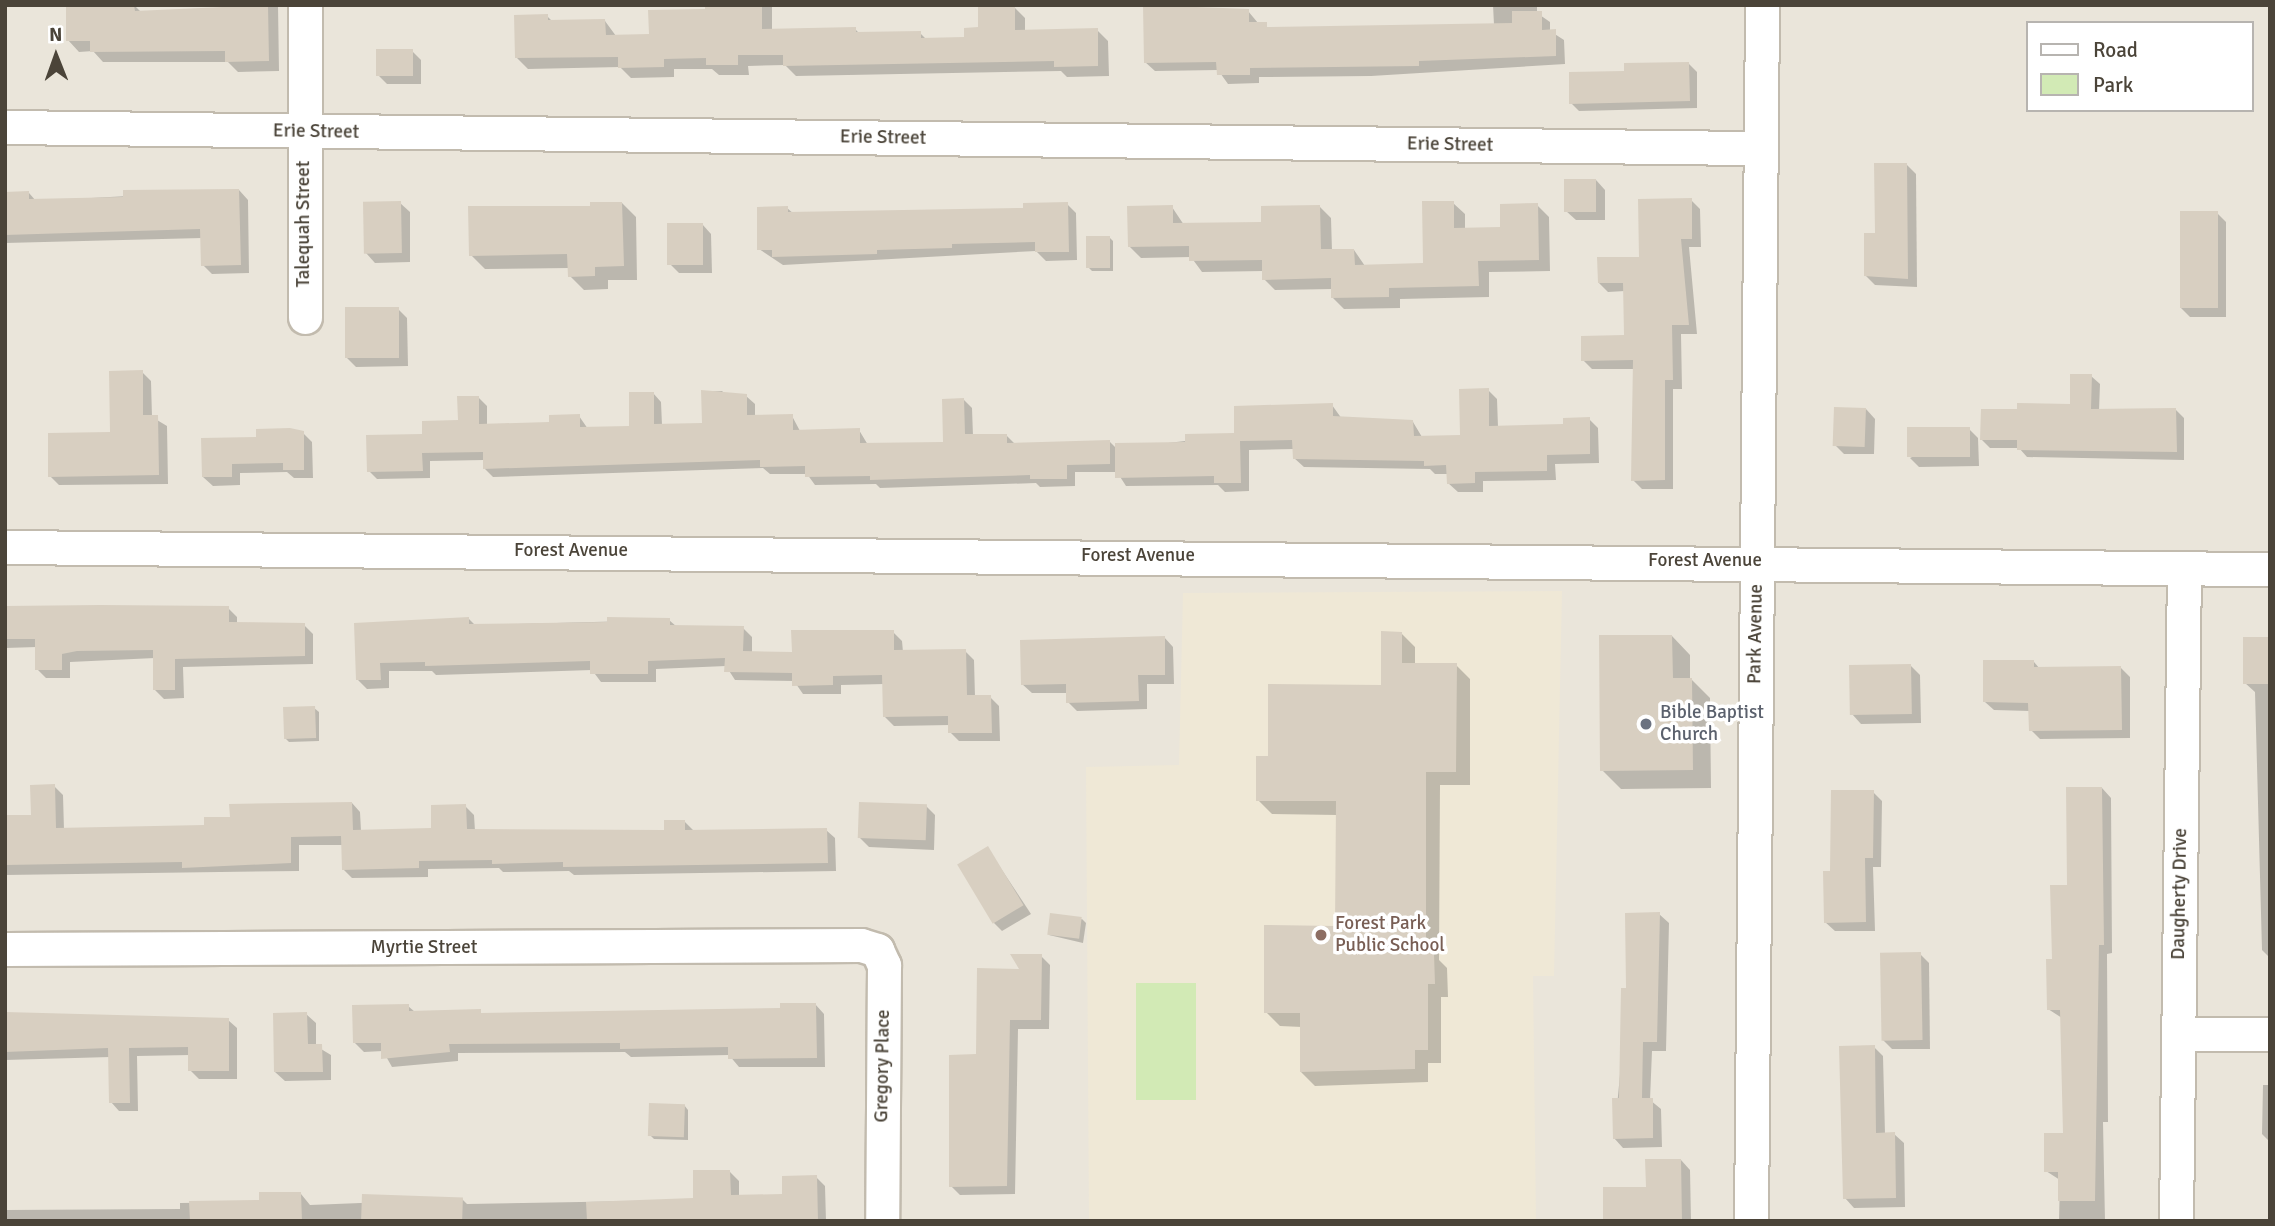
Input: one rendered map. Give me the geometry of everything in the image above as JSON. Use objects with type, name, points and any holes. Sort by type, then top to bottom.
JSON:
[{"type":"street","name":"Talequah Street","points":[[305,5],[305,317]]},
{"type":"street","name":"Park Avenue","points":[[1751,1221],[1762,5]]},
{"type":"street","name":"Erie Street","points":[[5,127],[1761,148]]},
{"type":"street","name":"Forest Avenue","points":[[5,547],[1757,561],[2270,569]]},
{"type":"street","name":"Daugherty Drive","points":[[2176,1221],[2184,568]]},
{"type":"street","name":"Gregory Place","points":[[842,946],[861,945],[877,950],[884,965],[882,1221]]},
{"type":"street","name":"Myrtie Street","points":[[5,950],[842,946]]},
{"type":"street","points":[[2178,1034],[2270,1034]]},
{"type":"shaded area","points":[[5,5],[2270,5],[2270,1221],[5,1221]]},
{"type":"shaded area","name":"Forest Park Public School","points":[[1562,591],[1554,976],[1533,976],[1536,1221],[1089,1221],[1086,767],[1179,765],[1183,593]]},
{"type":"green space","points":[[1136,983],[1196,983],[1196,1100],[1136,1100]]},
{"type":"building","points":[[66,5],[134,5],[135,11],[268,5],[269,61],[225,62],[225,51],[90,52],[90,41],[66,41]]},
{"type":"building","points":[[705,5],[762,5],[762,29],[856,27],[856,32],[921,31],[921,38],[964,37],[964,28],[978,27],[978,6],[1015,5],[1015,30],[1098,28],[1098,66],[1054,67],[1054,61],[783,66],[783,55],[738,55],[738,65],[706,65],[706,58],[664,59],[664,67],[618,68],[618,57],[515,58],[514,15],[548,14],[548,20],[605,19],[606,35],[649,34],[648,10],[705,9]]},
{"type":"building","points":[[1143,5],[1249,9],[1249,22],[1267,22],[1267,27],[1512,23],[1512,11],[1542,11],[1542,30],[1556,29],[1556,56],[1419,61],[1419,66],[1250,68],[1250,75],[1217,75],[1216,62],[1144,63]]},
{"type":"building","points":[[376,49],[413,49],[413,76],[376,76]]},
{"type":"building","points":[[1689,62],[1690,101],[1569,104],[1569,72],[1624,71],[1624,63]]},
{"type":"building","points":[[1874,163],[1907,163],[1908,279],[1864,276],[1864,233],[1875,233]]},
{"type":"building","points":[[1564,179],[1596,179],[1596,212],[1564,212]]},
{"type":"building","points":[[239,189],[241,265],[201,266],[200,229],[5,235],[5,192],[29,191],[29,199],[123,197],[123,190]]},
{"type":"building","points":[[1692,198],[1692,239],[1681,239],[1689,325],[1672,325],[1673,380],[1665,380],[1665,480],[1631,481],[1633,360],[1581,361],[1581,336],[1624,335],[1623,283],[1598,283],[1597,257],[1639,257],[1638,199]]},
{"type":"building","points":[[401,201],[402,253],[364,254],[363,202]]},
{"type":"building","points":[[1422,201],[1454,201],[1454,228],[1500,227],[1500,204],[1538,203],[1539,260],[1478,261],[1479,286],[1389,288],[1389,297],[1331,298],[1331,278],[1262,280],[1262,260],[1189,261],[1189,246],[1128,247],[1127,206],[1173,205],[1173,223],[1261,222],[1261,206],[1320,205],[1321,249],[1354,249],[1355,265],[1423,263]]},
{"type":"building","points":[[590,202],[622,202],[624,266],[595,267],[595,276],[568,277],[567,254],[469,256],[468,206],[590,206]]},
{"type":"building","points":[[1068,202],[1069,252],[1035,252],[1035,242],[952,244],[952,248],[877,250],[877,254],[772,257],[772,250],[757,250],[757,207],[788,206],[788,212],[1023,208],[1023,203]]},
{"type":"building","points":[[2180,211],[2218,211],[2218,308],[2180,308]]},
{"type":"building","points":[[667,223],[703,223],[703,265],[667,265]]},
{"type":"building","points":[[1086,236],[1110,236],[1110,268],[1086,268]]},
{"type":"building","points":[[345,307],[399,307],[399,358],[345,358]]},
{"type":"building","points":[[143,370],[143,415],[158,415],[159,475],[48,477],[48,433],[110,432],[109,371]]},
{"type":"building","points":[[2070,374],[2092,374],[2091,409],[2176,408],[2177,452],[2017,450],[2017,440],[1980,440],[1981,409],[2017,409],[2017,403],[2070,404]]},
{"type":"building","points":[[1489,388],[1489,426],[1563,424],[1563,418],[1590,417],[1590,454],[1547,455],[1547,471],[1475,472],[1475,483],[1447,484],[1446,465],[1424,466],[1424,461],[1293,459],[1292,440],[1240,441],[1241,483],[1214,483],[1214,476],[1115,478],[1115,443],[1185,442],[1185,434],[1234,433],[1234,406],[1333,403],[1333,416],[1413,420],[1414,436],[1460,435],[1459,389]]},
{"type":"building","points":[[701,390],[747,394],[747,415],[793,414],[793,430],[860,428],[860,443],[943,442],[942,399],[964,398],[965,434],[1007,434],[1007,443],[1110,440],[1110,464],[1067,465],[1067,479],[1030,479],[1030,475],[870,480],[870,476],[805,477],[805,466],[760,467],[760,460],[483,469],[483,452],[422,453],[423,471],[367,472],[366,435],[422,434],[422,421],[458,420],[457,396],[479,396],[479,424],[549,422],[549,415],[580,414],[580,427],[629,426],[629,392],[654,392],[654,424],[702,423]]},
{"type":"building","points":[[1834,407],[1866,408],[1865,447],[1833,446]]},
{"type":"building","points":[[1907,427],[1970,427],[1970,457],[1907,457]]},
{"type":"building","points":[[290,428],[304,431],[304,470],[283,470],[283,463],[232,464],[232,477],[202,477],[201,438],[256,437],[256,429]]},
{"type":"building","points":[[5,606],[229,606],[229,622],[305,623],[305,656],[175,659],[175,690],[153,690],[153,650],[77,651],[62,654],[62,670],[35,670],[35,639],[5,639]]},
{"type":"building","points":[[469,617],[469,624],[607,622],[607,617],[670,618],[670,625],[744,626],[743,651],[792,652],[791,630],[894,630],[894,650],[966,649],[967,695],[991,695],[992,733],[948,733],[948,716],[883,717],[882,675],[833,676],[833,685],[792,686],[792,673],[724,672],[725,658],[648,661],[648,674],[590,674],[590,661],[425,666],[425,662],[380,663],[381,680],[356,680],[354,623]]},
{"type":"building","points":[[1381,631],[1402,632],[1402,663],[1457,663],[1456,772],[1426,772],[1426,953],[1434,953],[1435,984],[1428,984],[1428,1050],[1415,1050],[1415,1069],[1300,1072],[1300,1013],[1264,1013],[1264,925],[1335,926],[1336,801],[1256,801],[1256,756],[1268,756],[1268,684],[1381,685]]},
{"type":"building","name":"Bible Baptist Church","points":[[1599,635],[1672,635],[1673,678],[1692,678],[1693,770],[1600,771]]},
{"type":"building","points":[[1165,636],[1165,675],[1138,675],[1139,701],[1066,703],[1066,684],[1021,685],[1020,640]]},
{"type":"building","points":[[2243,637],[2270,637],[2270,684],[2243,684]]},
{"type":"building","points":[[1983,660],[2034,660],[2034,667],[2121,666],[2122,730],[2029,731],[2028,703],[1983,702]]},
{"type":"building","points":[[1911,664],[1912,714],[1850,715],[1849,665]]},
{"type":"building","points":[[315,706],[316,738],[284,739],[283,707]]},
{"type":"building","points":[[55,784],[56,828],[204,825],[204,817],[230,817],[229,804],[352,802],[353,830],[431,828],[431,805],[466,804],[467,829],[664,830],[664,820],[685,820],[685,830],[827,828],[828,863],[563,867],[563,862],[492,864],[492,860],[419,861],[419,868],[342,870],[341,836],[291,837],[291,863],[182,868],[182,862],[5,865],[5,815],[31,815],[30,785]]},
{"type":"building","points":[[2066,787],[2102,787],[2104,945],[2099,945],[2095,1201],[2058,1201],[2058,1172],[2044,1172],[2044,1133],[2063,1133],[2060,1010],[2047,1010],[2046,959],[2052,959],[2050,885],[2067,885]]},
{"type":"building","points":[[1831,790],[1874,790],[1873,858],[1865,858],[1866,922],[1824,923],[1823,871],[1830,871]]},
{"type":"building","points":[[859,802],[927,804],[926,840],[858,838]]},
{"type":"building","points":[[988,846],[1024,905],[993,924],[957,865]]},
{"type":"building","points":[[1660,912],[1657,1042],[1643,1042],[1642,1098],[1653,1098],[1653,1138],[1613,1139],[1612,1098],[1619,1098],[1621,988],[1626,988],[1625,913]]},
{"type":"building","points":[[1050,913],[1082,917],[1079,939],[1047,935]]},
{"type":"building","points":[[1921,952],[1923,1040],[1882,1041],[1880,953]]},
{"type":"building","points":[[1010,954],[1042,954],[1041,1020],[1010,1020],[1007,1186],[949,1187],[949,1055],[976,1054],[977,968],[1019,969]]},
{"type":"building","points":[[780,1003],[816,1003],[817,1058],[728,1059],[728,1047],[620,1049],[620,1043],[449,1044],[450,1052],[381,1059],[381,1043],[353,1043],[352,1005],[409,1004],[409,1011],[481,1009],[481,1013],[780,1008]]},
{"type":"building","points":[[5,1012],[229,1018],[229,1071],[188,1071],[188,1047],[129,1048],[130,1103],[109,1103],[108,1048],[5,1052]]},
{"type":"building","points":[[307,1012],[308,1044],[322,1044],[323,1072],[274,1072],[273,1013]]},
{"type":"building","points":[[1875,1045],[1876,1133],[1895,1132],[1896,1198],[1843,1199],[1839,1046]]},
{"type":"building","points":[[649,1103],[685,1104],[684,1137],[648,1136]]},
{"type":"building","points":[[1645,1159],[1681,1159],[1682,1221],[1603,1221],[1603,1187],[1646,1187]]},
{"type":"building","points":[[693,1170],[730,1170],[731,1195],[782,1194],[782,1176],[817,1175],[818,1221],[587,1221],[586,1202],[693,1198]]},
{"type":"building","points":[[259,1192],[301,1192],[302,1221],[190,1221],[189,1201],[259,1200]]},
{"type":"building","points":[[362,1194],[463,1198],[462,1221],[361,1221]]},
{"type":"place","name":"Bible Baptist Church","points":[[1646,724]]},
{"type":"place","name":"Forest Park Public School","points":[[1321,935]]}]
